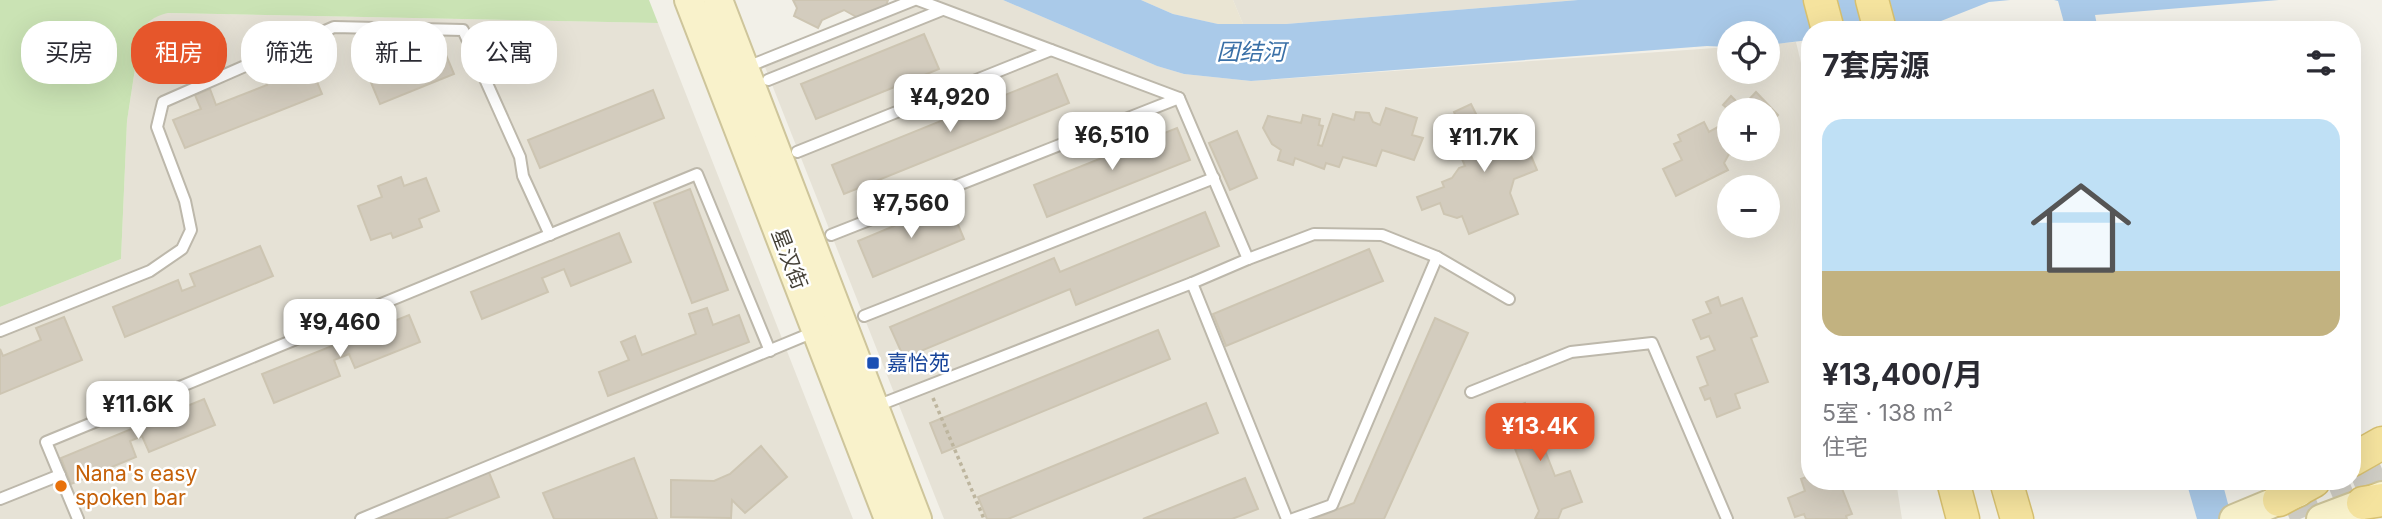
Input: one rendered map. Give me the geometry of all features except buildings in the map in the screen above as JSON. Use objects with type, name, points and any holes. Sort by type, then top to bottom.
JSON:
[{"type":"main road","name":"星汉街","points":[[689,0],[889,519]]},
{"type":"main road","name":"星汉街","points":[[718,0],[756,74],[874,408],[917,519]]},
{"type":"main road","points":[[1820,0],[1826,21]]},
{"type":"main road","points":[[1872,0],[1878,21]]},
{"type":"main road","points":[[2361,455],[2382,443]]},
{"type":"main road","points":[[2361,466],[2382,458]]},
{"type":"main road","points":[[1956,490],[1964,519]]},
{"type":"main road","points":[[2009,490],[2017,519]]},
{"type":"main road","points":[[2279,500],[2297,490]]},
{"type":"main road","points":[[2239,517],[2304,490]]},
{"type":"main road","points":[[2321,519],[2376,499]]},
{"type":"lane","points":[[756,74],[916,0],[1179,98],[1248,259]]},
{"type":"lane","points":[[756,74],[942,10]]},
{"type":"lane","points":[[0,331],[150,271],[182,249],[191,230],[185,201],[157,127],[163,102],[334,27],[463,30],[520,156],[523,176],[550,235]]},
{"type":"lane","points":[[797,152],[1051,50]]},
{"type":"lane","points":[[831,234],[1179,98]]},
{"type":"lane","points":[[78,519],[46,442],[697,174],[770,351]]},
{"type":"lane","points":[[864,316],[1214,178]]},
{"type":"lane","points":[[874,408],[1314,234],[1382,235],[1437,257],[1508,299]]},
{"type":"lane","points":[[1293,519],[1332,505],[1437,257]]},
{"type":"lane","points":[[1192,283],[1287,519]]},
{"type":"lane","points":[[361,519],[817,331]]},
{"type":"lane","points":[[1471,392],[1571,352],[1652,343],[1727,519]]},
{"type":"lane","points":[[0,499],[60,475]]},
{"type":"path","points":[[929,386],[984,519]]},
{"type":"shaded area","name":"嘉怡苑","points":[[931,0],[1003,0],[1157,66],[1184,74],[1251,81],[1717,48],[1717,84],[1780,84],[1780,43],[1796,42],[1801,63],[1801,490],[1897,490],[1902,519],[944,519],[765,67]]},
{"type":"shaded area","points":[[1141,0],[1233,0],[1243,24],[1218,24],[1173,14]]},
{"type":"shaded area","points":[[1233,0],[1578,0],[1286,24],[1243,24]]},
{"type":"shaded area","points":[[168,13],[658,23],[853,519],[0,519],[0,307],[121,259],[127,121],[133,84],[227,84],[227,21],[149,21],[160,14]]},
{"type":"green space","points":[[0,0],[649,0],[658,23],[168,13],[150,21],[131,21],[133,84],[127,121],[121,259],[0,307]]},
{"type":"water","name":"团结河","points":[[1003,0],[1141,0],[1173,14],[1218,24],[1286,24],[1578,0],[2010,0],[1989,2],[1941,21],[1801,21],[1801,41],[1780,44],[1780,21],[1717,21],[1717,46],[1251,81],[1184,74],[1157,66]]},
{"type":"water","points":[[2054,0],[2279,0],[2095,15],[2096,21],[2064,21],[2058,1]]},
{"type":"water","points":[[2189,490],[2224,490],[2232,519],[2197,519]]},
{"type":"tunnel","points":[[2361,476],[2382,467]]},
{"type":"tunnel","points":[[2285,508],[2328,490]]},
{"type":"place","name":"嘉怡苑","points":[[873,363]]},
{"type":"place","name":"Nana's easy spoken bar","points":[[61,486]]}]
